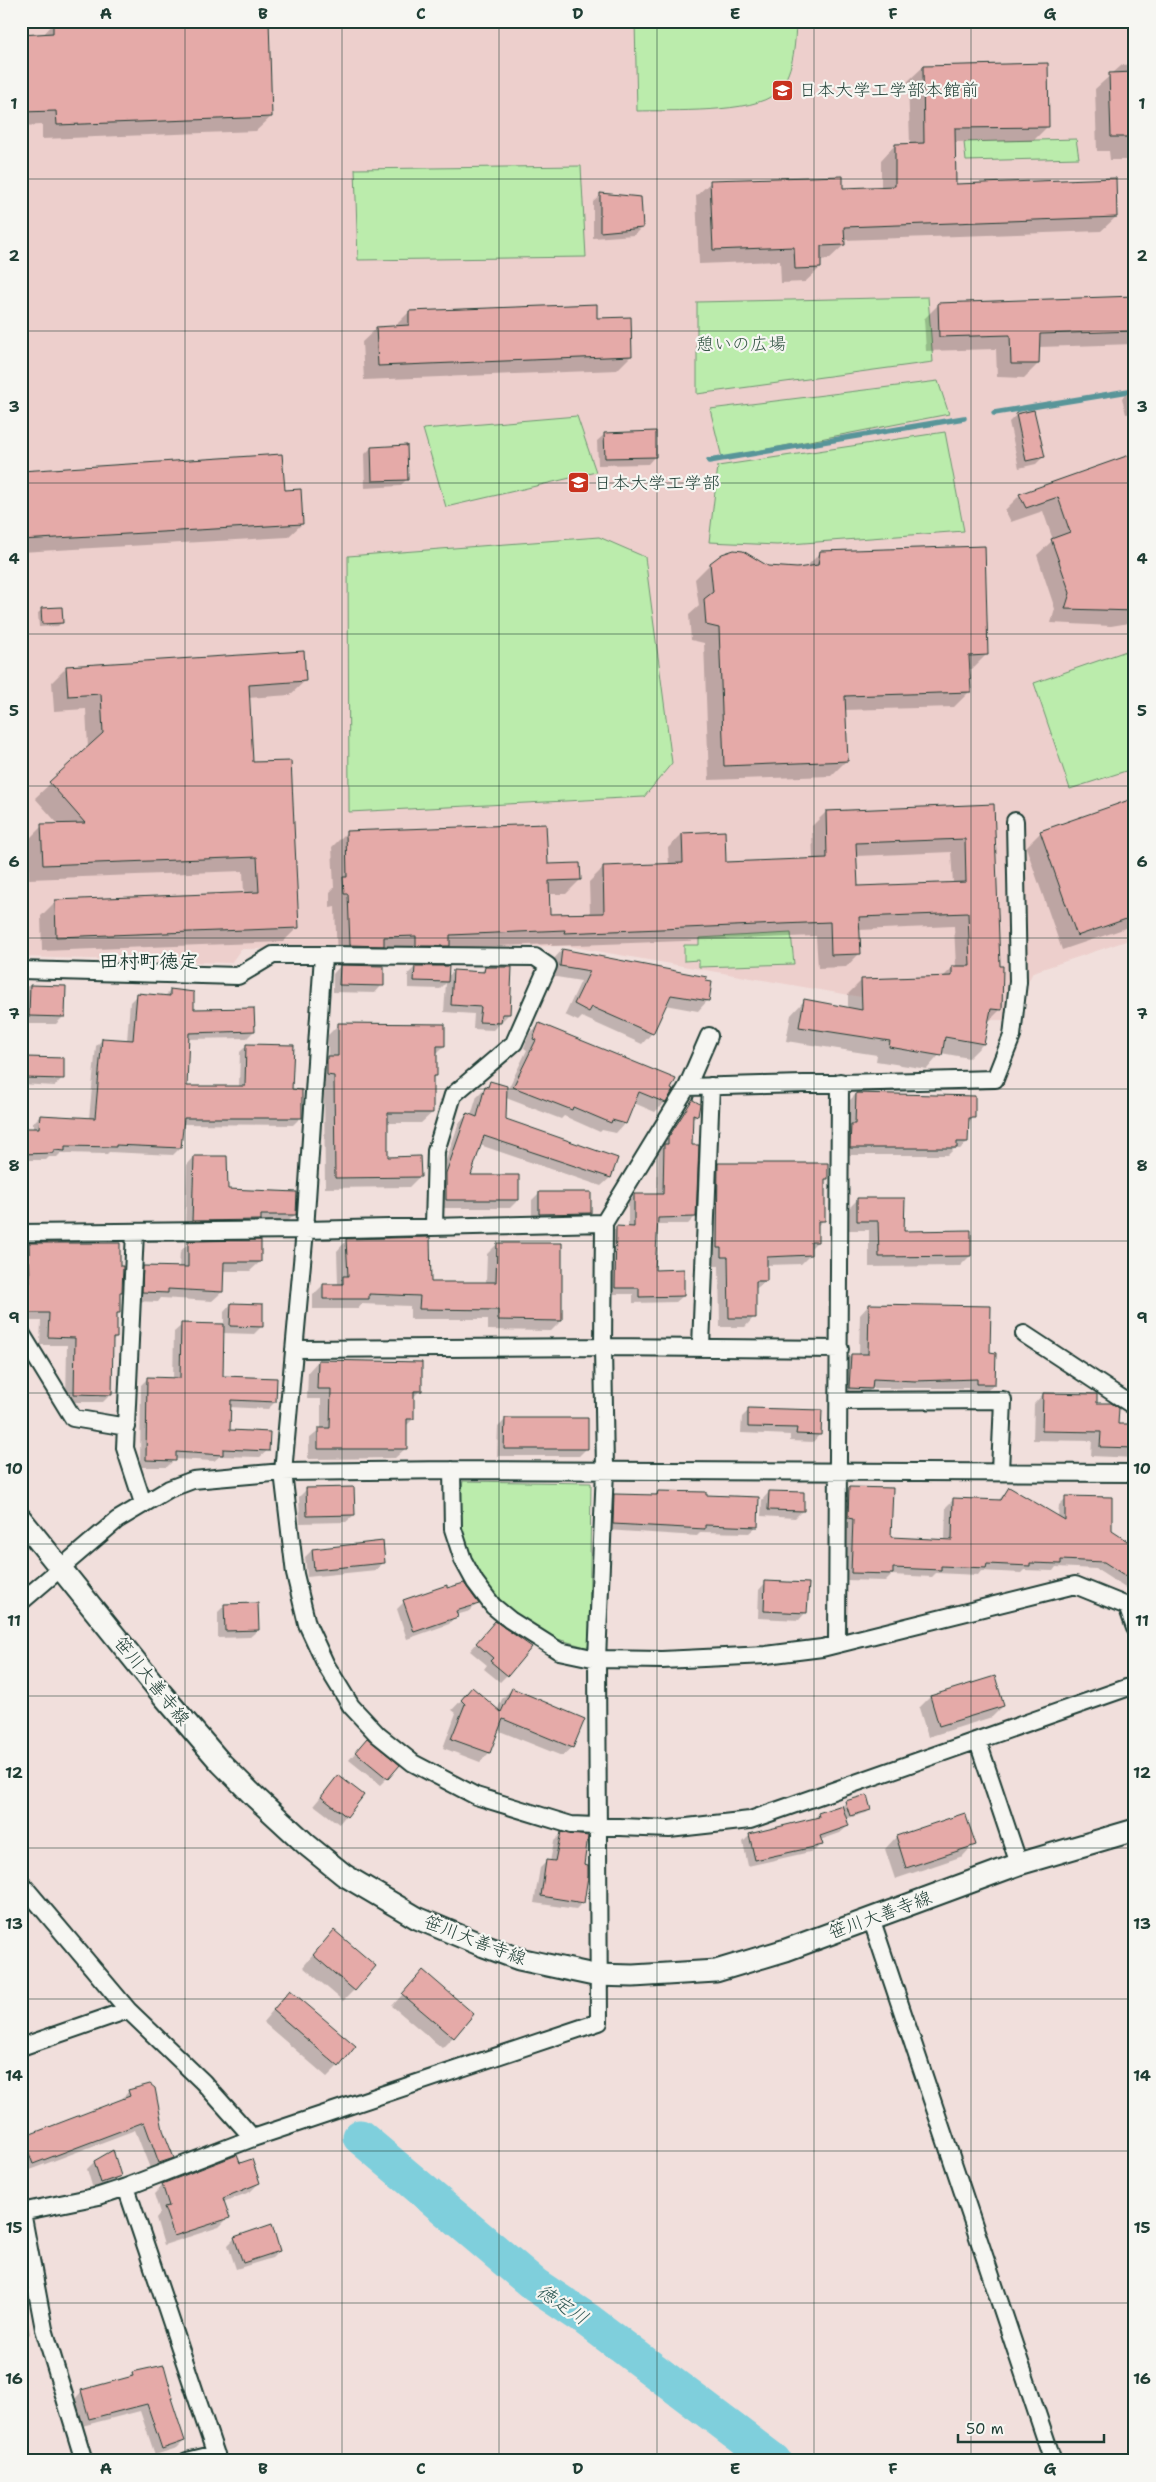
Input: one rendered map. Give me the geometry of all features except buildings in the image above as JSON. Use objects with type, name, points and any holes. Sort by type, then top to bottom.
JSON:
[{"type":"street","points":[[687,1087],[995,1079],[1012,1036],[1018,982],[1015,820]]},
{"type":"street","points":[[21,970],[238,976],[273,955],[535,957],[548,966],[514,1043],[453,1095],[436,1151],[434,1225]]},
{"type":"street","points":[[323,955],[305,1230],[284,1472],[295,1574],[307,1624],[326,1665],[351,1706],[378,1735],[413,1764],[476,1796],[571,1825],[596,1828],[669,1830],[750,1820],[978,1742],[1135,1685]]},
{"type":"street","points":[[84,2461],[44,2329],[22,2212],[99,2196],[253,2138],[599,2022],[596,1828],[597,1659],[604,1470],[604,1222],[687,1087],[709,1036]]},
{"type":"street","points":[[837,1644],[840,1401],[840,1082]]},
{"type":"street","points":[[701,1347],[711,1086]]},
{"type":"street","points":[[21,1233],[305,1230],[434,1225],[604,1222]]},
{"type":"street","points":[[135,1232],[126,1448],[143,1503]]},
{"type":"street","points":[[21,1333],[73,1418],[127,1427]]},
{"type":"street","points":[[1024,1334],[1135,1407]]},
{"type":"street","points":[[294,1349],[701,1347],[840,1349]]},
{"type":"street","points":[[840,1401],[1003,1400],[1000,1471]]},
{"type":"street","points":[[452,1470],[454,1529],[463,1560],[475,1582],[493,1606],[510,1620],[559,1651],[597,1659],[662,1660],[766,1655],[837,1644],[1075,1585],[1127,1606],[1135,1628]]},
{"type":"street","points":[[21,1602],[117,1520],[169,1489],[193,1480],[284,1472],[452,1470],[1135,1472]]},
{"type":"street","name":"笹川大善寺線","points":[[21,1519],[161,1693],[220,1763],[255,1798],[344,1875],[417,1918],[519,1959],[598,1975],[633,1976],[716,1971],[786,1950],[1019,1864],[1135,1830]]},
{"type":"street","points":[[978,1742],[1019,1864]]},
{"type":"street","points":[[24,1892],[128,2010],[203,2082],[253,2138]]},
{"type":"street","points":[[871,1918],[1053,2461]]},
{"type":"street","points":[[21,2047],[128,2010]]},
{"type":"street","points":[[126,2187],[217,2458],[187,2461]]},
{"type":"shaded area","name":"日本大学工学部","points":[[31,21],[1135,21],[1135,938],[1033,972],[1009,1020],[993,1020],[568,946],[241,949],[231,963],[21,957],[21,28]]},
{"type":"green space","points":[[635,21],[796,21],[794,50],[787,77],[776,93],[765,100],[749,105],[710,110],[637,111]]},
{"type":"green space","points":[[1076,139],[1079,158],[966,161],[964,142]]},
{"type":"green space","points":[[581,166],[586,257],[358,260],[355,169]]},
{"type":"green space","name":"憩いの広場","points":[[928,297],[933,362],[697,394],[697,302]]},
{"type":"green space","points":[[938,381],[949,414],[722,458],[710,409]]},
{"type":"green space","points":[[577,416],[596,472],[446,507],[423,429]]},
{"type":"green space","points":[[945,432],[964,531],[777,545],[709,542],[718,466]]},
{"type":"green space","points":[[599,537],[645,557],[672,763],[644,797],[349,812],[348,556]]},
{"type":"green space","points":[[1135,648],[1135,768],[1070,789],[1034,683]]},
{"type":"green space","points":[[791,933],[794,964],[699,967],[699,960],[684,961],[684,945],[699,945],[699,938]]},
{"type":"green space","points":[[463,1481],[591,1483],[589,1648],[554,1638],[510,1611],[490,1592],[469,1560],[458,1518]]},
{"type":"waterway","points":[[994,413],[1135,390]]},
{"type":"waterway","points":[[709,461],[964,418]]},
{"type":"waterway","name":"徳定川","points":[[360,2137],[535,2285],[586,2319],[774,2461]]},
{"type":"place","name":"日本大学工学部本館前","points":[[783,90]]},
{"type":"place","name":"日本大学工学部","points":[[578,483]]},
{"type":"district","name":"田村町徳定","points":[[149,961]]}]
